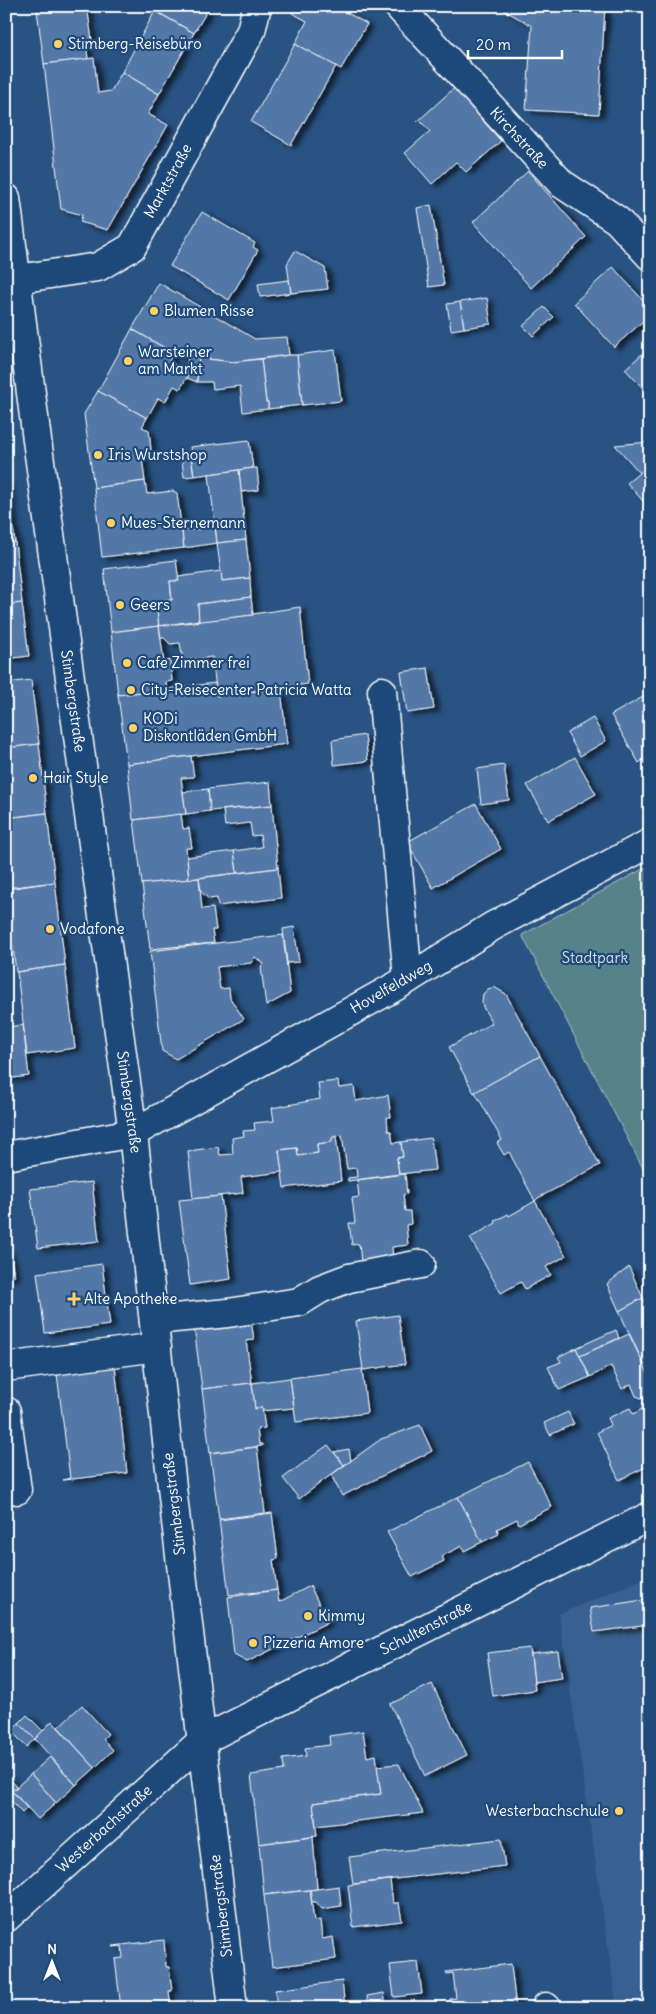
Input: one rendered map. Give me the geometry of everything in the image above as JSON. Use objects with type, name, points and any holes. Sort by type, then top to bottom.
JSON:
[{"type":"street","name":"Marktstraße","points":[[17,279],[98,267],[132,247],[251,30],[257,6]]},
{"type":"street","name":"Kirchstraße","points":[[398,6],[562,184],[617,220],[650,256]]},
{"type":"street","name":"Stimbergstraße","points":[[6,198],[37,440],[133,1133],[233,2008]]},
{"type":"street","points":[[382,691],[408,979]]},
{"type":"street","name":"Hovelfeldweg","points":[[6,1156],[133,1133],[408,979],[493,926],[650,843]]},
{"type":"street","points":[[154,1320],[228,1313],[299,1302],[320,1289],[349,1278],[421,1264]]},
{"type":"street","points":[[6,1367],[157,1347]]},
{"type":"street","points":[[6,1411],[17,1490]]},
{"type":"street","name":"Schultenstraße","points":[[203,1740],[650,1516]]},
{"type":"street","name":"Westerbachstraße","points":[[6,1918],[203,1740]]},
{"type":"shaded area","name":"Westerbachschule","points":[[650,1576],[650,2008],[617,2008],[559,1614]]},
{"type":"green space","name":"Stadtpark","points":[[650,865],[650,1182],[522,935]]},
{"type":"building","points":[[87,6],[92,40],[86,41],[88,59],[44,64],[37,10]]},
{"type":"building","points":[[147,6],[210,6],[194,33]]},
{"type":"building","points":[[296,6],[347,6],[344,11],[367,24],[341,69],[295,44],[307,21],[292,13]]},
{"type":"building","points":[[497,6],[605,6],[599,114],[526,110],[532,26]]},
{"type":"building","points":[[155,11],[194,33],[159,94],[122,72]]},
{"type":"building","points":[[295,44],[336,66],[291,145],[251,122]]},
{"type":"building","points":[[94,58],[98,93],[111,91],[122,72],[159,94],[148,114],[168,125],[108,230],[80,222],[82,215],[61,209],[44,64]]},
{"type":"building","points":[[454,88],[501,141],[466,172],[456,162],[432,184],[405,153],[430,131],[419,120]]},
{"type":"building","points":[[528,171],[586,237],[531,288],[473,222]]},
{"type":"building","points":[[431,205],[444,285],[429,287],[417,208]]},
{"type":"building","points":[[202,212],[255,243],[253,247],[258,250],[229,300],[170,266]]},
{"type":"building","points":[[295,251],[325,268],[328,289],[291,293],[287,264]]},
{"type":"building","points":[[613,267],[650,308],[650,315],[614,347],[574,303]]},
{"type":"building","points":[[289,280],[291,293],[260,297],[258,284]]},
{"type":"building","points":[[159,283],[255,339],[287,337],[289,355],[233,362],[177,355],[132,329]]},
{"type":"building","points":[[487,298],[491,324],[464,328],[460,302]]},
{"type":"building","points":[[460,302],[464,328],[451,330],[447,304]]},
{"type":"building","points":[[544,307],[554,317],[533,336],[523,326]]},
{"type":"building","points":[[132,329],[173,353],[169,361],[189,374],[180,389],[174,386],[165,402],[158,398],[147,418],[98,391]]},
{"type":"building","points":[[650,347],[650,396],[625,369]]},
{"type":"building","points":[[335,350],[341,401],[302,405],[297,355]]},
{"type":"building","points":[[297,355],[302,405],[268,409],[261,359]]},
{"type":"building","points":[[188,357],[199,358],[197,382],[187,378],[189,374],[187,372]]},
{"type":"building","points":[[199,358],[233,362],[261,359],[268,409],[243,412],[240,386],[213,389],[212,382],[197,382]]},
{"type":"building","points":[[98,391],[147,418],[142,427],[149,430],[151,450],[141,451],[145,481],[94,488],[84,414]]},
{"type":"building","points":[[249,440],[253,468],[194,476],[190,447]]},
{"type":"building","points":[[649,442],[650,464],[640,473],[615,445]]},
{"type":"building","points":[[191,458],[194,476],[184,477],[182,460]]},
{"type":"building","points":[[650,466],[650,509],[627,483]]},
{"type":"building","points":[[257,468],[259,490],[241,492],[239,470]]},
{"type":"building","points":[[239,470],[246,540],[217,543],[209,474]]},
{"type":"building","points":[[6,481],[15,542],[6,543]]},
{"type":"building","points":[[145,481],[147,494],[173,491],[177,493],[184,548],[102,557],[94,488]]},
{"type":"building","points":[[215,527],[217,543],[184,548],[182,531]]},
{"type":"building","points":[[246,540],[250,578],[222,581],[217,543]]},
{"type":"building","points":[[15,542],[22,603],[6,605],[6,543]]},
{"type":"building","points":[[176,560],[179,581],[170,581],[172,600],[165,600],[167,609],[157,610],[159,626],[111,632],[104,569]]},
{"type":"building","points":[[221,571],[222,581],[250,578],[251,597],[198,604],[199,620],[159,626],[157,610],[167,609],[165,600],[172,600],[170,581],[179,581],[178,577]]},
{"type":"building","points":[[251,597],[253,615],[199,622],[198,604]]},
{"type":"building","points":[[22,603],[29,656],[6,659],[6,605]]},
{"type":"building","points":[[300,607],[308,684],[217,696],[212,657],[183,661],[180,643],[170,644],[164,638],[161,638],[159,626],[253,615]]},
{"type":"building","points":[[159,626],[164,662],[170,660],[172,681],[166,682],[167,689],[118,695],[111,632]]},
{"type":"building","points":[[428,668],[434,709],[407,713],[401,672]]},
{"type":"building","points":[[31,680],[39,744],[6,748],[6,683]]},
{"type":"building","points":[[215,683],[217,696],[281,688],[287,744],[127,764],[118,695]]},
{"type":"building","points":[[650,693],[650,757],[645,760],[647,767],[643,760],[639,763],[611,715]]},
{"type":"building","points":[[593,718],[606,741],[580,756],[567,733]]},
{"type":"building","points":[[365,735],[368,761],[334,765],[332,740]]},
{"type":"building","points":[[39,744],[47,813],[6,818],[6,748]]},
{"type":"building","points":[[191,756],[194,777],[181,778],[186,814],[133,820],[127,764]]},
{"type":"building","points":[[575,757],[596,794],[548,821],[527,785]]},
{"type":"building","points":[[504,765],[509,800],[481,804],[477,769]]},
{"type":"building","points":[[270,782],[272,805],[210,811],[208,789]]},
{"type":"building","points":[[208,789],[210,811],[186,814],[183,792]]},
{"type":"building","points":[[476,804],[501,849],[433,888],[407,842]]},
{"type":"building","points":[[272,805],[278,868],[237,873],[234,851],[262,847],[260,835],[252,836],[250,823],[225,826],[223,810]]},
{"type":"building","points":[[47,813],[55,882],[6,888],[6,818]]},
{"type":"building","points":[[181,814],[183,829],[189,828],[192,848],[186,848],[189,879],[142,884],[134,820]]},
{"type":"building","points":[[234,851],[237,873],[189,879],[187,857]]},
{"type":"building","points":[[278,868],[281,898],[218,906],[217,898],[209,899],[201,892],[199,878]]},
{"type":"building","points":[[199,878],[202,909],[213,908],[216,930],[212,930],[214,943],[150,949],[142,884]]},
{"type":"building","points":[[55,882],[65,965],[16,972],[6,889]]},
{"type":"building","points":[[294,927],[299,962],[287,963],[283,929]]},
{"type":"building","points":[[283,935],[290,993],[266,1006],[261,967],[264,964],[255,957],[251,963],[217,967],[220,989],[229,988],[230,998],[244,1019],[176,1059],[162,1051],[150,951]]},
{"type":"building","points":[[65,965],[75,1048],[27,1055],[17,972]]},
{"type":"building","points":[[494,987],[506,994],[540,1056],[474,1093],[449,1047],[492,1023],[482,1002],[483,994],[488,989]]},
{"type":"building","points":[[23,1025],[29,1076],[6,1079],[6,1027]]},
{"type":"building","points":[[540,1056],[600,1165],[535,1201],[509,1152],[504,1155],[497,1143],[502,1140],[475,1092]]},
{"type":"building","points":[[338,1081],[339,1088],[354,1086],[356,1101],[388,1095],[391,1117],[387,1117],[388,1131],[391,1131],[393,1143],[401,1142],[403,1157],[397,1158],[399,1174],[348,1181],[348,1178],[357,1177],[356,1168],[347,1169],[342,1135],[332,1138],[332,1142],[317,1144],[318,1153],[298,1156],[297,1148],[279,1150],[282,1172],[241,1177],[243,1193],[193,1199],[188,1151],[218,1147],[220,1155],[233,1154],[232,1138],[244,1136],[243,1131],[255,1130],[254,1123],[274,1121],[272,1108],[320,1099],[318,1083]]},
{"type":"building","points":[[336,1136],[341,1181],[284,1188],[279,1150],[297,1148],[298,1156],[318,1153],[317,1144],[332,1142],[332,1138]]},
{"type":"building","points":[[431,1138],[435,1170],[399,1174],[397,1158],[403,1157],[401,1142]]},
{"type":"building","points":[[405,1174],[407,1194],[403,1195],[405,1211],[410,1211],[411,1224],[406,1225],[408,1245],[392,1247],[393,1259],[361,1262],[359,1244],[352,1245],[349,1223],[355,1223],[352,1198],[359,1197],[357,1180]]},
{"type":"building","points":[[92,1182],[99,1241],[38,1248],[30,1189]]},
{"type":"building","points":[[221,1196],[231,1279],[190,1285],[179,1200]]},
{"type":"building","points":[[535,1201],[566,1256],[546,1267],[551,1275],[525,1289],[521,1282],[501,1293],[470,1238],[496,1223],[495,1221],[508,1214],[509,1216]]},
{"type":"building","points":[[8,1250],[15,1276],[6,1279],[6,1251]]},
{"type":"building","name":"Alte Apotheke","points":[[102,1264],[110,1325],[45,1333],[37,1273]]},
{"type":"building","points":[[629,1267],[643,1298],[619,1311],[607,1284]]},
{"type":"building","points":[[643,1298],[650,1313],[650,1378],[619,1311]]},
{"type":"building","points":[[398,1315],[405,1364],[363,1370],[356,1321]]},
{"type":"building","points":[[251,1320],[254,1340],[246,1341],[252,1383],[202,1389],[194,1327]]},
{"type":"building","points":[[616,1330],[619,1338],[580,1356],[576,1348]]},
{"type":"building","points":[[629,1334],[650,1378],[650,1465],[619,1480],[597,1432],[611,1425],[608,1418],[630,1408],[633,1414],[642,1409],[644,1399],[636,1396],[631,1384],[622,1389],[611,1366],[590,1377],[580,1356]]},
{"type":"building","points":[[576,1348],[590,1377],[559,1390],[548,1367],[561,1362],[558,1357]]},
{"type":"building","points":[[115,1366],[127,1473],[63,1480],[70,1478],[57,1374],[49,1374]]},
{"type":"building","points":[[362,1369],[367,1413],[296,1422],[290,1378]]},
{"type":"building","points":[[290,1378],[294,1408],[262,1411],[262,1408],[255,1409],[252,1383]]},
{"type":"building","points":[[252,1383],[255,1409],[262,1408],[265,1428],[257,1429],[259,1444],[262,1444],[262,1446],[210,1453],[202,1389]]},
{"type":"building","points":[[568,1412],[574,1424],[550,1435],[544,1423]]},
{"type":"building","points":[[420,1425],[432,1451],[342,1496],[331,1475],[381,1439]]},
{"type":"building","points":[[328,1445],[344,1465],[299,1499],[283,1478]]},
{"type":"building","points":[[257,1447],[265,1513],[219,1519],[210,1453]]},
{"type":"building","points":[[349,1449],[351,1461],[344,1465],[334,1452]]},
{"type":"building","points":[[528,1462],[552,1507],[519,1524],[517,1519],[497,1529],[499,1534],[482,1542],[458,1497]]},
{"type":"building","points":[[458,1497],[482,1542],[464,1551],[462,1546],[442,1556],[444,1561],[412,1577],[387,1532]]},
{"type":"building","points":[[272,1513],[278,1559],[273,1560],[277,1590],[229,1595],[219,1520]]},
{"type":"building","points":[[310,1586],[328,1622],[247,1662],[234,1655],[228,1597],[277,1590],[279,1602]]},
{"type":"building","points":[[650,1599],[650,1625],[594,1632],[590,1608]]},
{"type":"building","points":[[530,1648],[535,1690],[493,1696],[487,1653]]},
{"type":"building","points":[[558,1651],[562,1678],[534,1682],[531,1654]]},
{"type":"building","points":[[432,1684],[467,1755],[425,1776],[390,1704]]},
{"type":"building","points":[[82,1705],[108,1734],[103,1739],[113,1750],[95,1768],[58,1727]]},
{"type":"building","points":[[27,1715],[43,1731],[35,1739],[19,1723]]},
{"type":"building","points":[[52,1721],[95,1768],[76,1785],[35,1739]]},
{"type":"building","points":[[19,1723],[35,1739],[26,1747],[11,1730]]},
{"type":"building","points":[[363,1731],[367,1757],[376,1755],[381,1794],[313,1803],[317,1836],[259,1844],[251,1775],[284,1770],[283,1759],[306,1756],[305,1748],[330,1745],[329,1736]]},
{"type":"building","points":[[50,1757],[76,1785],[56,1803],[31,1774]]},
{"type":"building","points":[[399,1764],[423,1813],[316,1826],[313,1803],[381,1794],[377,1766]]},
{"type":"building","points":[[31,1774],[56,1803],[38,1819],[12,1791]]},
{"type":"building","points":[[6,1775],[17,1787],[12,1791],[27,1808],[22,1813],[6,1795]]},
{"type":"building","points":[[313,1837],[317,1889],[264,1895],[259,1844]]},
{"type":"building","points":[[501,1839],[505,1866],[353,1884],[349,1857]]},
{"type":"building","points":[[390,1880],[393,1903],[399,1903],[402,1921],[353,1927],[348,1885]]},
{"type":"building","points":[[339,1886],[341,1906],[322,1909],[316,1902],[312,1902],[310,1890]]},
{"type":"building","points":[[310,1890],[314,1921],[320,1920],[322,1939],[333,1937],[336,1959],[272,1967],[264,1895]]},
{"type":"building","points":[[164,1940],[166,1967],[169,1967],[172,1991],[169,1991],[171,2008],[121,2008],[115,1959],[123,1958],[122,1946],[113,1946]]},
{"type":"building","points":[[418,1962],[422,1994],[394,1997],[390,1965]]},
{"type":"building","points":[[511,1964],[516,2008],[450,2008],[450,1999],[456,1998],[453,1973],[447,1974],[446,1972]]},
{"type":"building","points":[[342,1981],[345,2008],[277,2008],[275,1990]]},
{"type":"building","points":[[384,1993],[386,2008],[368,2008],[367,1996]]},
{"type":"place","name":"Stimberg-Reisebüro","points":[[58,44]]},
{"type":"place","name":"Blumen Risse","points":[[154,311]]},
{"type":"place","name":"Warsteiner am Markt","points":[[128,361]]},
{"type":"place","name":"Iris Wurstshop","points":[[98,455]]},
{"type":"place","name":"Mues-Sternemann","points":[[111,523]]},
{"type":"place","name":"Geers","points":[[120,605]]},
{"type":"place","name":"Cafe Zimmer frei","points":[[127,663]]},
{"type":"place","name":"City-Reisecenter Patricia Watta","points":[[131,690]]},
{"type":"place","name":"KODi Diskontläden GmbH","points":[[133,728]]},
{"type":"place","name":"Hair Style","points":[[33,778]]},
{"type":"place","name":"Vodafone","points":[[50,929]]},
{"type":"place","name":"Alte Apotheke","points":[[74,1299]]},
{"type":"place","name":"Kimmy","points":[[308,1616]]},
{"type":"place","name":"Pizzeria Amore","points":[[253,1643]]},
{"type":"place","name":"Westerbachschule","points":[[619,1811]]}]
